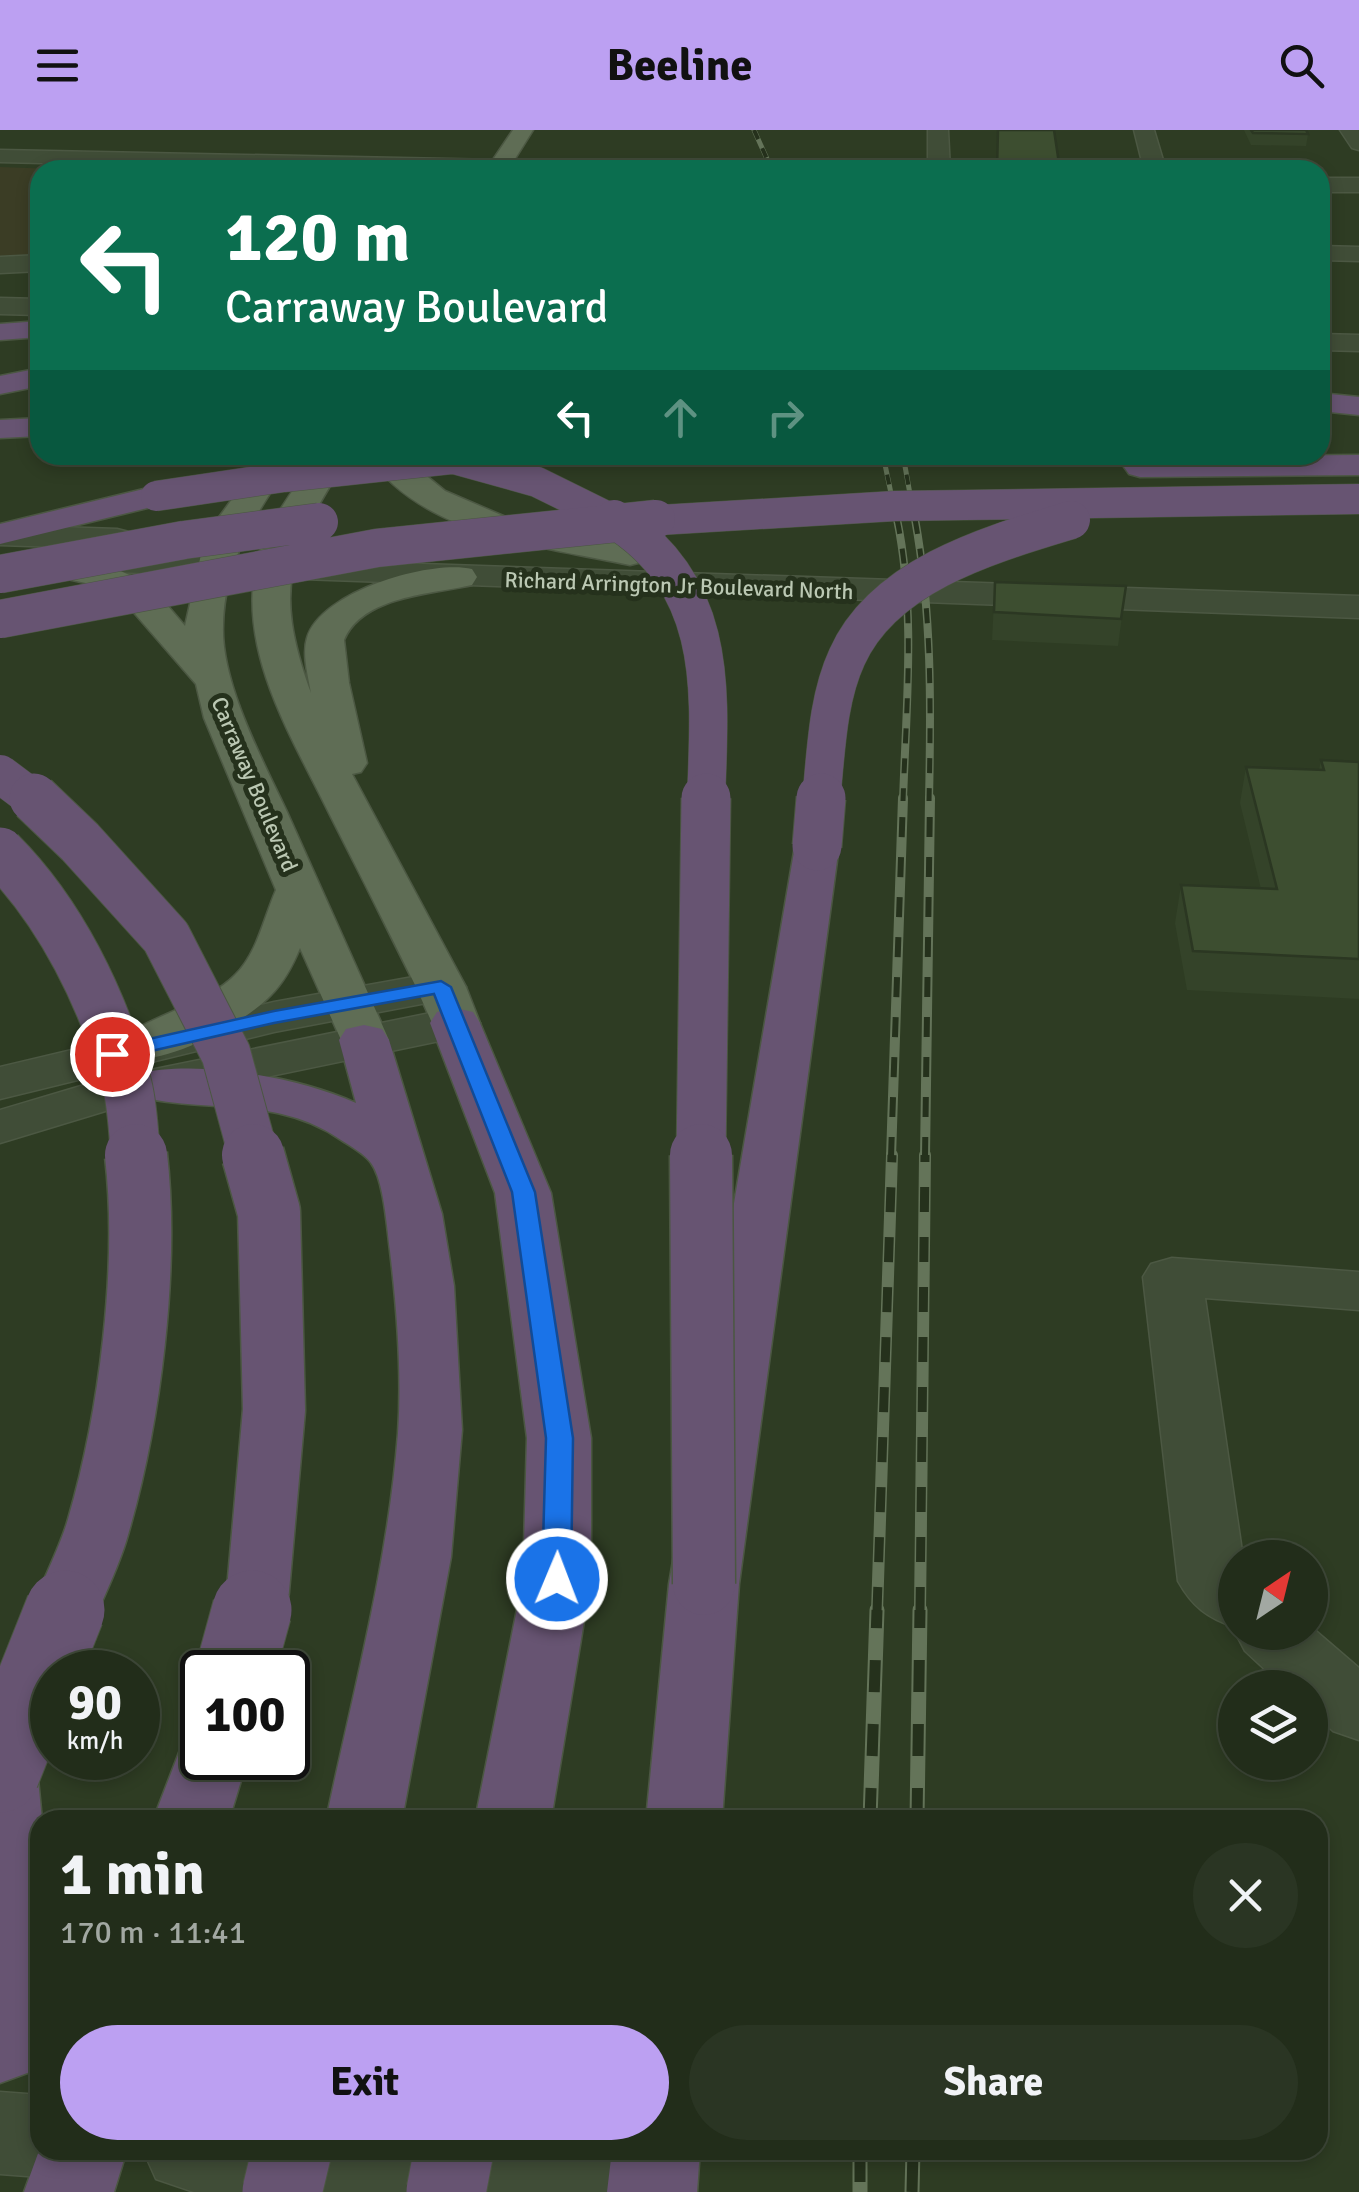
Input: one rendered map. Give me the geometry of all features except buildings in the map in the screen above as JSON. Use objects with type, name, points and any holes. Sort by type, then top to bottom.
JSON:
[{"type":"highway","points":[[0,332],[30,347]]},
{"type":"highway","points":[[0,354],[30,352]]},
{"type":"highway","points":[[0,385],[30,358]]},
{"type":"highway","points":[[1330,387],[1359,388]]},
{"type":"highway","points":[[1330,416],[1359,406]]},
{"type":"highway","points":[[0,420],[30,416]]},
{"type":"highway","points":[[1330,420],[1359,425]]},
{"type":"highway","points":[[0,429],[30,428]]},
{"type":"highway","points":[[0,535],[156,496],[397,465]]},
{"type":"highway","points":[[478,465],[535,480],[613,520],[650,548],[676,576],[691,604],[702,646],[707,714],[702,1043],[704,1584]]},
{"type":"highway","points":[[1106,468],[1359,465]]},
{"type":"highway","points":[[685,1810],[704,1584],[800,968],[835,698],[852,644],[884,606],[942,569],[1011,538],[1092,514],[1192,495],[1359,476]]},
{"type":"highway","points":[[389,514],[617,486]]},
{"type":"highway","points":[[0,619],[301,560],[432,541],[720,514],[993,504],[1359,499]]},
{"type":"highway","points":[[0,574],[184,540],[352,518]]},
{"type":"highway","points":[[0,774],[31,796],[80,842],[166,938],[226,1054],[269,1212],[274,1410],[258,1590],[241,1650]]},
{"type":"highway","points":[[0,852],[19,871],[80,958],[128,1083],[142,1210],[128,1387],[98,1528],[0,1776],[6,1842],[0,2044]]},
{"type":"highway","points":[[448,1005],[524,1192],[559,1438],[557,1579],[515,1810]]},
{"type":"highway","points":[[356,1021],[401,1158],[414,1214],[424,1286],[430,1430],[417,1557],[366,1810]]},
{"type":"highway","points":[[148,1066],[221,1088],[290,1097],[349,1121],[401,1158]]},
{"type":"highway","points":[[194,1810],[204,1780]]},
{"type":"highway","points":[[69,2192],[79,2160]]},
{"type":"highway","points":[[282,2192],[290,2160]]},
{"type":"highway","points":[[446,2192],[452,2160]]},
{"type":"highway","points":[[652,2192],[655,2160]]},
{"type":"main road","points":[[502,160],[514,134]]},
{"type":"main road","name":"Carraway Boulevard","points":[[273,465],[218,555],[204,626],[212,678],[224,718],[356,1021]]},
{"type":"main road","points":[[328,465],[277,557],[273,629],[281,662],[311,739],[448,1005]]},
{"type":"main road","points":[[394,465],[424,492],[464,512],[516,529],[630,554]]},
{"type":"main road","points":[[106,538],[172,527],[246,504]]},
{"type":"main road","points":[[18,561],[101,576],[136,592],[212,678]]},
{"type":"main road","points":[[357,825],[326,652],[329,630],[336,618],[364,602],[460,577]]},
{"type":"main road","points":[[148,1066],[205,1016],[251,986],[265,970],[299,889]]},
{"type":"street","points":[[938,130],[938,160]]},
{"type":"street","points":[[1144,130],[1153,160]]},
{"type":"street","points":[[1350,130],[1359,144]]},
{"type":"street","points":[[9,145],[99,140],[75,158]]},
{"type":"street","points":[[290,160],[306,144]]},
{"type":"street","points":[[9,145],[75,158],[182,160]]},
{"type":"street","points":[[304,160],[376,151],[446,153],[470,160]]},
{"type":"street","points":[[1330,185],[1359,186]]},
{"type":"street","points":[[1330,254],[1359,254]]},
{"type":"street","points":[[0,265],[30,264]]},
{"type":"street","points":[[0,282],[30,284]]},
{"type":"street","points":[[0,306],[30,307]]},
{"type":"street","points":[[1330,342],[1359,343]]},
{"type":"street","name":"Richard Arrington Jr Boulevard North","points":[[0,535],[106,538],[218,555]]},
{"type":"street","name":"Richard Arrington Jr Boulevard North","points":[[18,561],[218,555],[630,554],[1359,581]]},
{"type":"street","name":"Richard Arrington Jr Boulevard North","points":[[277,557],[460,577],[1359,607]]},
{"type":"street","points":[[0,1083],[148,1066],[448,1005]]},
{"type":"street","points":[[0,1127],[70,1104],[148,1066]]},
{"type":"street","points":[[1218,1586],[1212,1581],[1172,1277],[1359,1292]]},
{"type":"street","points":[[1290,1650],[1359,1711]]},
{"type":"street","points":[[0,2133],[30,2135]]},
{"type":"street","points":[[295,2160],[641,2192]]},
{"type":"green space","points":[[0,167],[30,168],[30,254],[0,256]]},
{"type":"railway","points":[[754,130],[768,160]]},
{"type":"railway","points":[[885,465],[897,522]]},
{"type":"railway","points":[[905,465],[915,522]]},
{"type":"railway","points":[[897,519],[908,624],[903,801]]},
{"type":"railway","points":[[915,519],[927,624],[929,801]]},
{"type":"railway","points":[[891,1157],[903,798]]},
{"type":"railway","points":[[925,1157],[930,798]]},
{"type":"railway","points":[[877,1612],[892,1155]]},
{"type":"railway","points":[[920,1612],[925,1155]]},
{"type":"railway","points":[[870,1810],[877,1610]]},
{"type":"railway","points":[[917,1810],[920,1610]]},
{"type":"railway","points":[[860,2160],[860,2192]]},
{"type":"railway","points":[[912,2192],[913,2160]]},
{"type":"route","points":[[112,1054],[274,1017],[441,987],[524,1192],[559,1438],[557,1579]]}]
